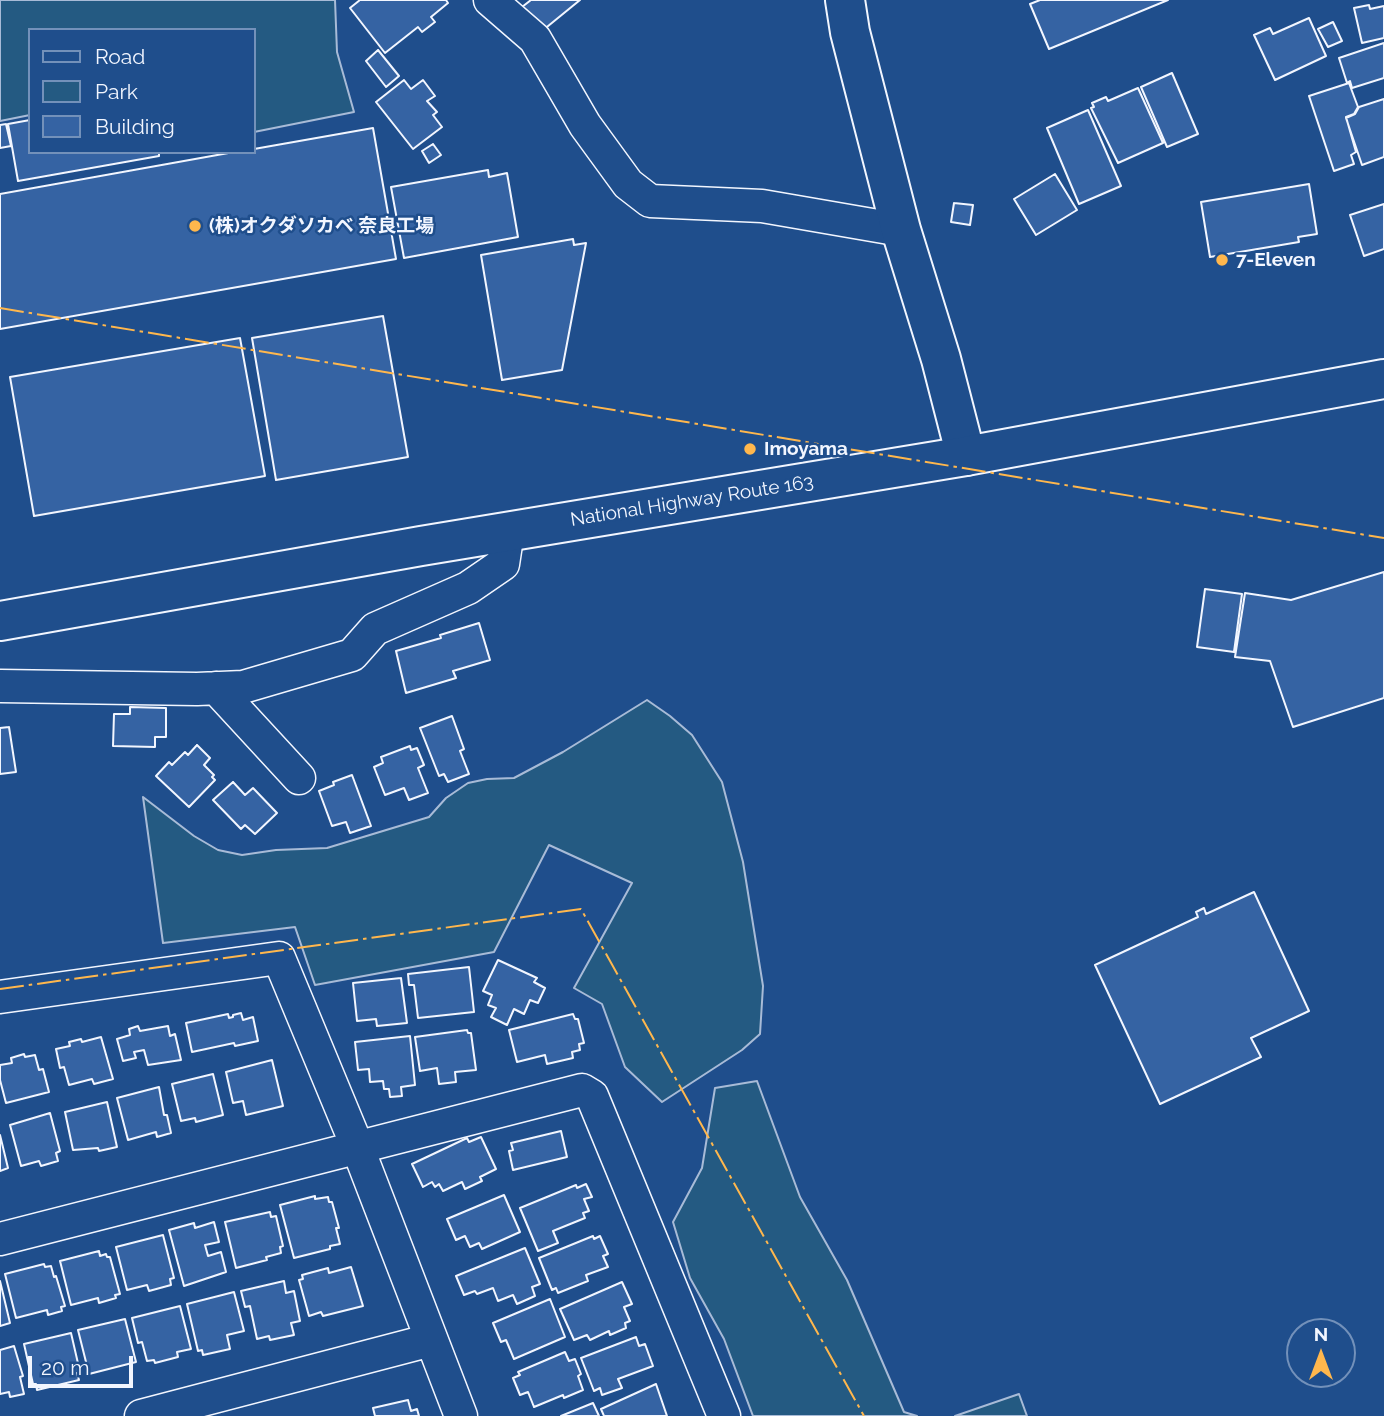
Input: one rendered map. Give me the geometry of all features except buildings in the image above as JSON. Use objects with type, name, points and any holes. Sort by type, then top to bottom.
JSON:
[{"type":"main road","points":[[845,0],[850,32],[901,230],[941,359],[966,456]]},
{"type":"main road","name":"National Highway Route 163","points":[[0,621],[508,531],[966,456],[1384,379]]},
{"type":"street","points":[[490,0],[535,39],[592,135],[628,184],[650,201],[762,206],[901,230]]},
{"type":"street","points":[[0,686],[243,687],[352,655],[375,629],[468,587],[503,564],[508,531]]},
{"type":"street","points":[[216,688],[299,778]]},
{"type":"street","points":[[0,997],[279,958],[357,1146],[461,1416]]},
{"type":"street","points":[[0,1239],[582,1090],[592,1097],[724,1416]]},
{"type":"street","points":[[141,1416],[431,1340]]},
{"type":"green space","points":[[0,0],[335,0],[337,52],[354,112],[256,132],[256,28],[28,28],[28,115],[0,121]]},
{"type":"green space","points":[[647,700],[692,735],[722,782],[743,862],[763,986],[760,1034],[742,1050],[662,1102],[625,1067],[602,1004],[574,988],[632,883],[549,845],[494,952],[315,985],[295,927],[163,943],[143,797],[194,836],[218,850],[242,855],[276,850],[327,848],[429,817],[446,798],[468,783],[514,778],[563,752]]},
{"type":"green space","points":[[757,1081],[800,1197],[847,1280],[904,1412],[917,1416],[753,1416],[724,1339],[690,1278],[673,1222],[702,1168],[715,1088]]},
{"type":"green space","points":[[1019,1394],[1027,1416],[955,1416]]},
{"type":"power","points":[[0,308],[1384,538]]},
{"type":"power","points":[[0,989],[581,909],[864,1416]]},
{"type":"place","name":"(株)オクダソカベ 奈良工場","points":[[195,226]]},
{"type":"place","name":"7-Eleven","points":[[1222,260]]},
{"type":"place","name":"Imoyama","points":[[750,449]]}]
